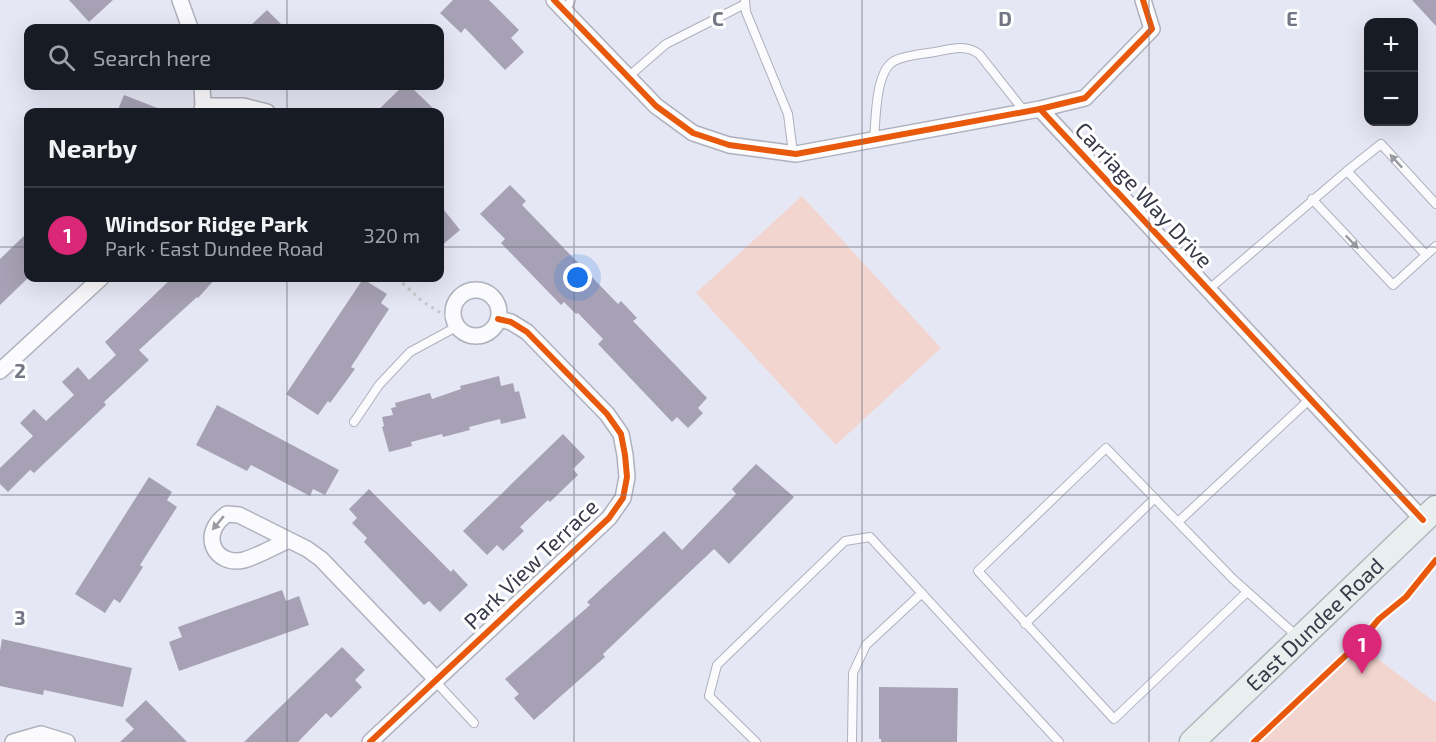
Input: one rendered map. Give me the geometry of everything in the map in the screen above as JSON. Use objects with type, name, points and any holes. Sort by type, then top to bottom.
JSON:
[{"type":"main road","name":"East Dundee Road","points":[[1192,742],[1429,514]]},
{"type":"street","points":[[180,0],[189,24]]},
{"type":"street","points":[[563,4],[656,106],[693,133],[729,145],[793,153],[1032,110],[1085,98],[1152,29],[1143,0]]},
{"type":"street","points":[[202,90],[202,108]]},
{"type":"street","points":[[216,108],[243,106],[251,108]]},
{"type":"street","name":"Carriage Way Drive","points":[[1032,110],[1208,290],[1310,399],[1429,514]]},
{"type":"street","points":[[0,371],[97,282]]},
{"type":"street","points":[[475,290],[484,291],[493,297],[499,307],[498,319],[491,330],[484,335],[473,336],[463,332],[457,325],[453,312],[457,300],[464,293],[475,290]]},
{"type":"street","name":"Park View Terrace","points":[[370,742],[609,518],[623,498],[627,477],[626,455],[621,434],[607,414],[527,332],[511,322],[498,319]]},
{"type":"street","points":[[287,541],[243,560],[228,560],[218,553],[211,542],[212,531],[217,521],[227,514],[239,515],[307,549],[321,559],[435,680]]},
{"type":"street","points":[[14,742],[41,734],[67,742]]},
{"type":"lane","points":[[628,77],[666,44],[745,2],[788,114],[793,153]]},
{"type":"lane","points":[[874,139],[881,78],[887,66],[896,60],[961,47],[973,49],[979,54],[1032,110]]},
{"type":"lane","points":[[1208,290],[1312,199],[1381,144],[1436,204]]},
{"type":"lane","points":[[1347,171],[1426,255]]},
{"type":"lane","points":[[1312,199],[1393,285],[1436,246]]},
{"type":"lane","points":[[354,422],[379,385],[410,352],[457,325]]},
{"type":"lane","points":[[1178,522],[1310,399]]},
{"type":"lane","points":[[1247,592],[1114,719],[978,572],[1106,448],[1247,592],[1300,638]]},
{"type":"lane","points":[[1024,624],[1155,498]]},
{"type":"lane","points":[[756,742],[709,696],[717,665],[845,540],[870,537],[1059,742]]},
{"type":"lane","points":[[852,742],[853,673],[866,645],[922,593]]},
{"type":"lane","points":[[435,680],[474,723]]},
{"type":"path","points":[[401,282],[422,301],[457,325]]},
{"type":"shaded area","points":[[802,196],[941,348],[836,445],[696,293]]},
{"type":"shaded area","points":[[1358,644],[1436,703],[1436,742],[1254,742]]},
{"type":"building","points":[[69,0],[113,0],[89,22]]},
{"type":"building","points":[[453,0],[489,0],[519,30],[511,38],[524,52],[505,70],[465,28],[461,33],[440,13]]},
{"type":"building","points":[[1412,0],[1436,0],[1436,26]]},
{"type":"building","points":[[267,10],[281,24],[252,24]]},
{"type":"building","points":[[399,90],[414,90],[433,108],[380,108]]},
{"type":"building","points":[[124,95],[157,108],[119,108]]},
{"type":"building","points":[[510,185],[526,201],[522,205],[618,304],[621,301],[637,318],[633,321],[707,398],[698,408],[703,413],[688,428],[677,417],[672,422],[598,344],[603,339],[578,313],[576,314],[564,302],[561,305],[501,243],[505,239],[480,214]]},
{"type":"building","points":[[444,210],[460,230],[444,244]]},
{"type":"building","points":[[24,236],[24,282],[0,305],[0,259]]},
{"type":"building","points":[[168,282],[212,282],[198,298],[139,350],[149,360],[104,402],[106,405],[34,473],[30,470],[8,492],[0,484],[0,468],[33,436],[20,423],[34,409],[46,421],[74,395],[62,382],[78,367],[89,380],[116,355],[105,342]]},
{"type":"building","points":[[361,282],[368,282],[387,294],[381,303],[389,309],[351,367],[355,369],[330,403],[328,401],[318,415],[286,394]]},
{"type":"building","points":[[499,376],[501,386],[513,383],[515,392],[519,391],[526,418],[501,424],[500,419],[443,437],[442,434],[411,442],[412,446],[389,452],[382,427],[384,426],[382,417],[393,415],[391,408],[396,407],[395,403],[430,393],[432,399],[461,389],[460,386]]},
{"type":"building","points":[[217,405],[339,470],[325,495],[313,489],[310,496],[251,465],[247,471],[196,445]]},
{"type":"building","points":[[563,434],[585,457],[573,469],[578,475],[520,527],[524,531],[503,551],[497,545],[487,555],[463,531]]},
{"type":"building","points":[[756,464],[794,497],[729,564],[714,549],[603,654],[605,657],[534,720],[514,698],[519,694],[505,679],[590,605],[587,602],[664,531],[682,550],[736,494],[732,489]]},
{"type":"building","points":[[149,477],[172,492],[167,500],[177,507],[140,565],[143,567],[120,603],[114,599],[105,613],[75,594]]},
{"type":"building","points":[[369,489],[451,572],[453,569],[468,585],[440,612],[429,601],[424,605],[364,542],[367,538],[352,523],[357,518],[349,509]]},
{"type":"building","points":[[282,590],[286,601],[299,596],[309,625],[179,671],[169,642],[182,637],[178,627]]},
{"type":"building","points":[[2,639],[132,668],[123,707],[44,690],[43,695],[0,686]]},
{"type":"building","points":[[342,647],[365,670],[355,680],[362,687],[331,718],[326,713],[298,742],[244,742]]},
{"type":"building","points":[[879,687],[958,688],[957,742],[881,742],[879,739]]},
{"type":"building","points":[[146,700],[187,742],[120,742],[134,729],[125,720]]},
{"type":"cycle path","points":[[554,0],[656,106],[693,133],[729,145],[796,154],[1040,109],[1085,98],[1152,29],[1143,0]]},
{"type":"cycle path","points":[[1040,109],[1423,520]]},
{"type":"cycle path","points":[[370,742],[609,518],[623,498],[627,477],[621,434],[607,414],[527,332],[511,322],[498,319]]},
{"type":"cycle path","points":[[1254,742],[1358,644],[1379,619],[1406,597],[1436,560]]},
{"type":"place","name":"Windsor Ridge Park","points":[[1362,674]]}]
